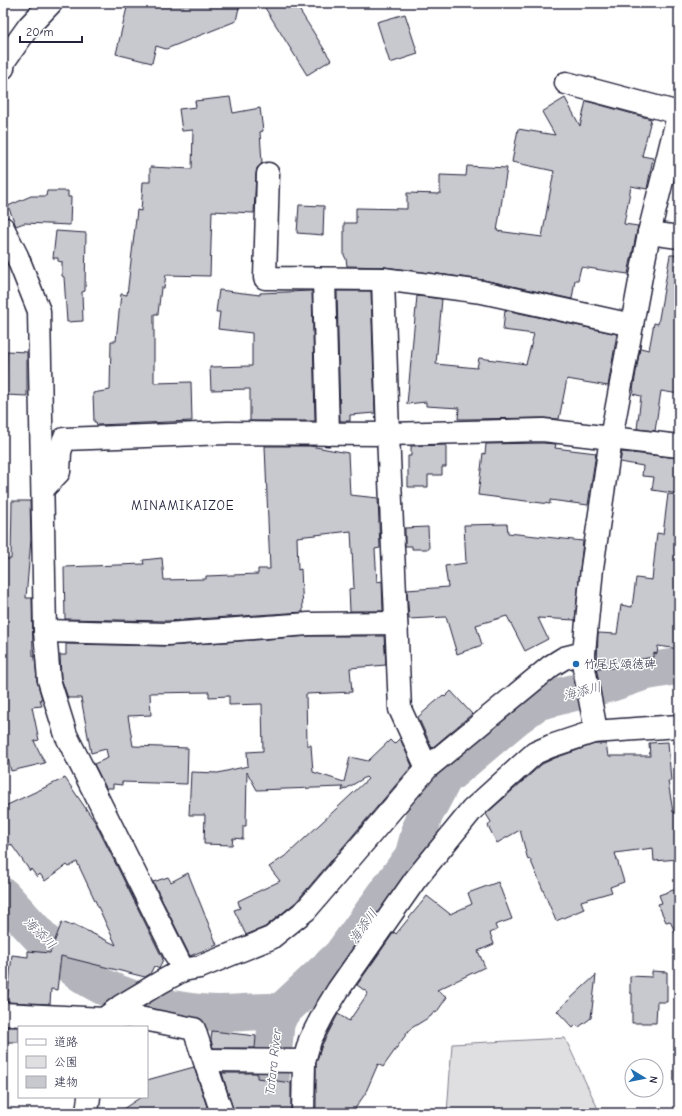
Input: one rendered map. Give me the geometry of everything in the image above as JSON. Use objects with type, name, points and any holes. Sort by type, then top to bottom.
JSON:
[{"type":"street","points":[[3,68],[4,61],[29,26],[51,3]]},
{"type":"street","points":[[566,83],[679,113],[649,233],[611,438],[592,568],[584,661],[594,726]]},
{"type":"street","points":[[268,174],[265,278],[383,279],[482,292],[632,325]]},
{"type":"street","points":[[3,228],[17,256],[39,311],[45,630],[49,680],[66,735],[183,970]]},
{"type":"street","points":[[649,233],[679,237]]},
{"type":"street","points":[[324,278],[328,434]]},
{"type":"street","points":[[383,279],[400,709],[428,768]]},
{"type":"street","points":[[43,489],[59,472],[60,452],[64,439],[227,433],[388,434],[543,430],[679,446]]},
{"type":"street","points":[[45,630],[167,634],[309,624],[396,622]]},
{"type":"street","points":[[102,1023],[121,1006],[183,970],[200,968],[271,938],[306,910],[428,768],[551,666],[564,658],[584,661]]},
{"type":"street","points":[[303,1113],[300,1062],[310,1040],[338,990],[415,880],[472,810],[535,753],[594,726],[679,726]]},
{"type":"street","points":[[3,1014],[102,1023],[129,1016],[194,1029],[222,1113]]},
{"type":"street","points":[[205,1060],[256,1059],[300,1062]]},
{"type":"street","points":[[87,1113],[89,1098]]},
{"type":"green space","points":[[565,1038],[600,1113],[447,1113],[452,1044]]},
{"type":"building","points":[[128,3],[240,3],[236,21],[166,49],[156,46],[152,63],[116,54]]},
{"type":"building","points":[[262,3],[295,3],[331,60],[307,75]]},
{"type":"building","points":[[405,14],[418,54],[390,63],[377,22]]},
{"type":"building","points":[[230,97],[233,113],[260,108],[263,131],[260,132],[262,163],[257,168],[256,174],[254,213],[212,211],[210,276],[166,275],[164,288],[161,288],[158,314],[154,314],[154,383],[191,382],[192,421],[97,425],[96,422],[94,422],[93,393],[110,390],[111,341],[116,341],[121,294],[127,295],[137,210],[141,211],[143,182],[150,182],[150,167],[192,169],[193,130],[182,131],[179,109],[196,107],[195,101]]},
{"type":"building","points":[[565,98],[580,126],[586,101],[651,119],[642,156],[653,158],[647,189],[631,186],[624,224],[638,226],[628,274],[581,267],[578,280],[575,280],[572,299],[484,280],[385,267],[347,266],[344,255],[344,223],[356,223],[356,208],[407,209],[407,193],[440,194],[440,175],[466,176],[467,166],[507,168],[497,231],[542,237],[554,171],[512,162],[518,129],[555,135],[542,112]]},
{"type":"building","points":[[47,191],[68,191],[68,197],[71,197],[70,225],[24,223],[16,226],[8,206],[31,196],[46,196]]},
{"type":"building","points":[[299,205],[324,206],[323,235],[297,233]]},
{"type":"building","points":[[56,231],[86,233],[85,291],[82,292],[83,321],[67,322],[62,262],[58,261],[58,258],[53,258]]},
{"type":"building","points":[[670,255],[679,255],[679,394],[661,391],[655,431],[637,429],[641,396],[633,394],[633,390],[640,348],[649,350],[654,323],[658,324]]},
{"type":"building","points":[[219,290],[260,295],[260,293],[312,291],[315,421],[250,421],[250,389],[211,390],[210,367],[252,366],[252,333],[218,329],[220,312],[216,312]]},
{"type":"building","points":[[337,291],[371,291],[375,413],[350,415],[350,421],[340,421]]},
{"type":"building","points":[[417,296],[442,299],[436,364],[477,368],[479,358],[526,364],[534,334],[503,330],[505,310],[617,334],[608,386],[567,379],[559,419],[458,419],[459,408],[426,406],[426,402],[407,404]]},
{"type":"building","points":[[7,351],[27,352],[27,396],[5,395]]},
{"type":"building","points":[[486,444],[556,444],[555,448],[596,453],[588,505],[550,500],[550,504],[478,495],[483,453],[485,454]]},
{"type":"building","points":[[446,445],[446,467],[442,467],[442,475],[428,475],[428,487],[408,487],[408,456],[411,456],[411,446]]},
{"type":"building","points":[[265,446],[310,446],[348,453],[350,495],[378,498],[380,548],[375,549],[377,582],[382,581],[383,611],[350,611],[349,589],[354,588],[351,531],[297,537],[298,570],[301,569],[303,612],[167,621],[65,619],[64,567],[144,564],[143,560],[162,558],[164,580],[206,579],[206,576],[258,574],[258,569],[270,569]]},
{"type":"building","points":[[622,452],[679,458],[679,494],[652,490],[654,477],[642,476],[643,466],[620,462]]},
{"type":"building","points":[[668,494],[679,495],[679,649],[658,646],[657,654],[654,653],[653,657],[630,661],[612,668],[597,668],[598,633],[617,634],[621,605],[632,607],[636,578],[652,580],[657,533],[663,534]]},
{"type":"building","points":[[12,501],[30,501],[31,539],[26,598],[32,598],[33,656],[35,656],[37,681],[42,699],[40,699],[42,706],[32,707],[39,740],[34,741],[45,763],[11,771],[4,742],[6,741],[3,725],[3,559],[11,559]]},
{"type":"building","points":[[507,524],[508,533],[583,541],[575,620],[538,618],[548,639],[525,651],[507,616],[476,625],[482,645],[457,654],[446,617],[409,619],[407,590],[448,587],[445,566],[466,563],[464,525]]},
{"type":"building","points":[[428,527],[429,549],[412,549],[412,546],[405,546],[405,528]]},
{"type":"building","points":[[310,636],[384,636],[386,665],[350,668],[352,692],[306,694],[307,745],[311,745],[313,772],[344,782],[350,757],[368,761],[390,740],[394,744],[400,738],[412,766],[296,902],[265,927],[246,935],[234,910],[240,908],[238,901],[280,881],[269,867],[288,854],[368,779],[366,777],[342,791],[343,787],[257,790],[247,772],[246,826],[243,826],[243,839],[233,838],[232,845],[204,844],[205,815],[189,815],[191,772],[218,773],[248,766],[247,752],[263,751],[262,704],[229,705],[229,696],[209,697],[209,692],[150,693],[151,715],[128,716],[133,746],[188,748],[187,784],[122,782],[122,785],[113,784],[113,788],[106,788],[94,764],[108,758],[106,749],[91,753],[81,698],[68,698],[61,678],[60,655],[66,655],[66,644],[168,646]]},
{"type":"building","points":[[451,691],[472,714],[432,748],[418,717],[443,695],[445,697]]},
{"type":"building","points":[[668,742],[671,781],[668,781],[673,812],[679,812],[679,859],[654,861],[653,848],[615,853],[624,882],[610,887],[612,892],[581,901],[584,909],[556,921],[530,859],[528,860],[520,830],[497,843],[488,826],[491,822],[486,814],[542,764],[555,758],[595,744],[606,744],[608,756],[650,756],[649,743]]},
{"type":"building","points":[[65,778],[95,822],[163,959],[159,969],[154,966],[150,974],[145,977],[61,956],[57,990],[51,989],[50,1004],[7,1002],[12,955],[28,957],[28,951],[50,953],[62,922],[72,926],[73,924],[116,945],[77,862],[69,867],[67,865],[45,881],[40,874],[37,877],[31,869],[30,871],[11,844],[3,849],[3,807]]},
{"type":"building","points":[[188,873],[217,945],[190,956],[153,882],[168,877],[171,882]]},
{"type":"building","points":[[498,882],[512,919],[495,925],[497,930],[490,933],[494,944],[478,951],[485,967],[437,990],[447,997],[436,1013],[434,1012],[431,1016],[410,1029],[383,1067],[378,1064],[365,1094],[352,1113],[316,1113],[316,1063],[322,1045],[338,1014],[349,1021],[368,993],[357,985],[394,932],[396,934],[427,896],[450,914],[472,904],[468,893]]},
{"type":"building","points":[[679,888],[679,941],[670,921],[666,922],[658,904],[662,903],[659,895]]},
{"type":"building","points":[[652,971],[667,972],[667,1002],[657,1002],[656,1023],[632,1023],[632,993],[630,993],[630,976],[652,977]]},
{"type":"building","points":[[596,975],[591,1018],[579,1027],[576,1025],[573,1028],[557,1011]]},
{"type":"building","points":[[3,1027],[18,1027],[18,1042],[3,1042]]},
{"type":"building","points":[[212,1031],[256,1036],[255,1048],[213,1048],[211,1040]]},
{"type":"building","points":[[194,1067],[209,1113],[117,1113],[140,1098],[148,1098],[148,1080]]},
{"type":"building","points":[[222,1073],[257,1073],[257,1078],[291,1083],[291,1113],[234,1113]]},
{"type":"waterway","name":"海添川","points":[[268,1113],[276,1024],[281,1012],[341,956],[413,856],[424,816],[444,778],[515,718],[537,702],[612,683],[644,672],[679,666]]},
{"type":"waterway","name":"海添川","points":[[3,896],[55,952],[91,980],[117,993],[146,1002],[191,1012],[281,1012]]},
{"type":"place","name":"竹尾氏頌徳碑","points":[[576,664]]},
{"type":"district","name":"MINAMIKAIZOE","points":[[183,505]]},
{"type":"water label","name":"Tatara River","points":[[273,1062]]}]
